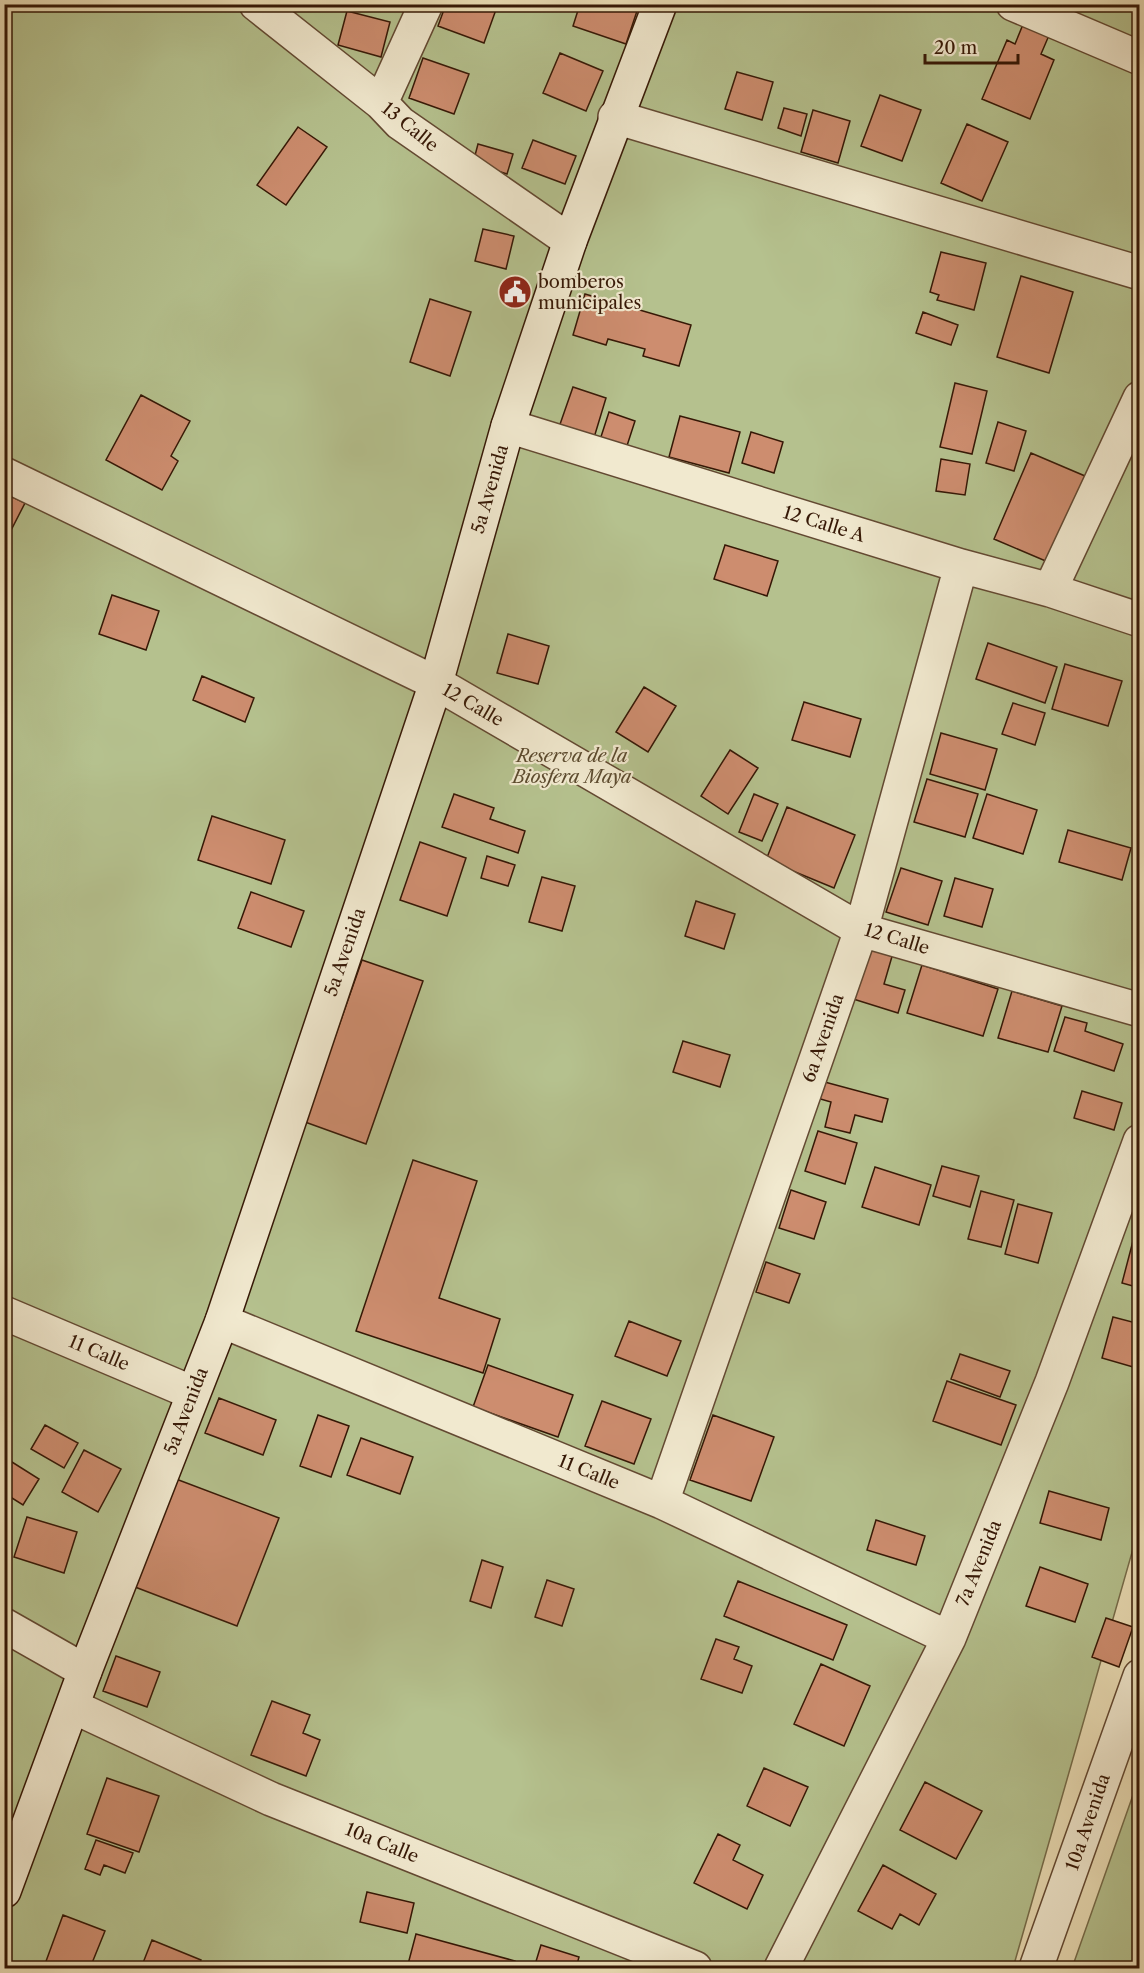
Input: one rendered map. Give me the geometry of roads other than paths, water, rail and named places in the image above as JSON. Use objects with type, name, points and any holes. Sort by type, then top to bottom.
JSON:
[{"type":"street","name":"13 Calle","points":[[256,4],[381,104],[400,123],[570,241]]},
{"type":"street","points":[[381,104],[426,4]]},
{"type":"street","name":"5a Avenida","points":[[4,1891],[74,1707],[85,1671],[222,1321],[436,683],[508,426],[570,241],[615,117],[660,4]]},
{"type":"street","points":[[1013,4],[1140,58]]},
{"type":"street","points":[[615,117],[1140,273]]},
{"type":"street","points":[[1050,590],[1140,398]]},
{"type":"street","name":"12 Calle A","points":[[508,426],[961,566],[1050,590],[1140,621]]},
{"type":"street","name":"12 Calle","points":[[4,474],[436,683],[861,930],[1140,1010]]},
{"type":"street","name":"6a Avenida","points":[[662,1502],[861,930],[961,566]]},
{"type":"street","name":"7a Avenida","points":[[780,1968],[949,1638],[1052,1382],[1140,1141]]},
{"type":"street","name":"11 Calle","points":[[4,1313],[193,1393]]},
{"type":"street","name":"11 Calle","points":[[222,1321],[662,1502],[949,1638]]},
{"type":"street","points":[[4,1626],[85,1671]]},
{"type":"street","name":"10a Avenida","points":[[1036,1968],[1140,1676]]},
{"type":"street","name":"10a Calle","points":[[74,1707],[271,1798],[695,1968]]},
{"type":"place","name":"bomberos municipales","points":[[515,292]]},
{"type":"park label","name":"Reserva de la Biosfera Maya","points":[[572,766]]}]
